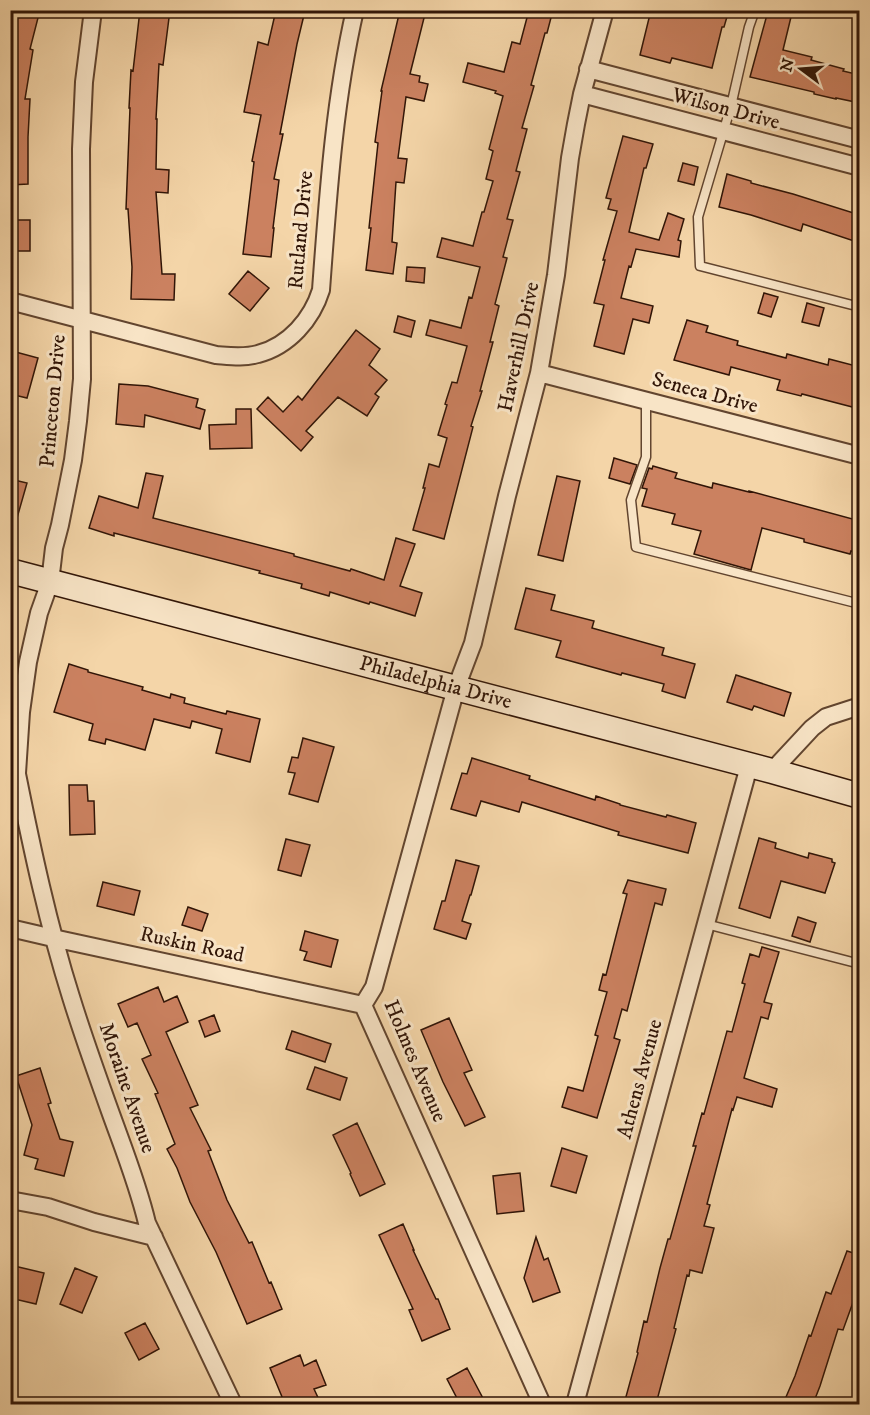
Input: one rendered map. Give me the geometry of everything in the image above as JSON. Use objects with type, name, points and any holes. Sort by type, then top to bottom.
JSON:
[{"type":"main road","name":"Philadelphia Drive","points":[[10,572],[761,768],[860,796]]},
{"type":"street","name":"Princeton Drive","points":[[14,781],[28,662],[39,613],[50,582],[54,548],[73,460],[78,421],[82,379],[81,149],[84,82],[93,10]]},
{"type":"street","name":"Rutland Drive","points":[[10,301],[216,355],[235,357],[257,355],[277,348],[304,324],[321,290],[336,112],[355,10]]},
{"type":"street","name":"Haverhill Drive","points":[[456,688],[473,643],[507,496],[539,373],[556,275],[570,158],[582,94],[605,10]]},
{"type":"street","name":"Wilson Drive","points":[[588,69],[860,140]]},
{"type":"street","name":"Wilson Drive","points":[[582,94],[860,167]]},
{"type":"street","name":"Seneca Drive","points":[[539,373],[860,456]]},
{"type":"street","name":"Holmes Avenue","points":[[456,688],[374,987],[363,1005],[542,1404]]},
{"type":"street","points":[[761,768],[826,717],[860,706]]},
{"type":"street","name":"Athens Avenue","points":[[575,1404],[706,924],[761,768]]},
{"type":"street","name":"Moraine Avenue","points":[[14,781],[53,939],[71,998],[140,1193],[147,1222],[233,1404]]},
{"type":"street","name":"Ruskin Road","points":[[10,928],[363,1005]]},
{"type":"street","points":[[10,1200],[48,1207],[94,1222],[154,1237]]},
{"type":"lane","points":[[755,10],[731,106],[698,217],[700,266],[860,307]]},
{"type":"lane","points":[[646,401],[646,457],[631,500],[636,547],[860,604]]},
{"type":"lane","points":[[706,924],[860,964]]},
{"type":"building","points":[[10,10],[40,10],[30,49],[33,50],[25,99],[30,99],[28,184],[10,185]]},
{"type":"building","points":[[140,10],[170,10],[163,65],[159,64],[156,119],[156,169],[169,170],[168,193],[156,192],[162,274],[175,274],[174,300],[131,299],[132,267],[128,209],[126,209],[129,108],[131,70],[133,71]]},
{"type":"building","points":[[276,10],[299,10],[298,14],[304,15],[280,134],[283,134],[274,179],[279,180],[271,257],[243,254],[254,162],[252,161],[261,115],[244,112],[258,42],[268,45]]},
{"type":"building","points":[[400,10],[426,10],[410,74],[420,76],[419,82],[428,84],[424,101],[406,97],[398,158],[407,159],[404,183],[396,182],[392,242],[397,243],[393,274],[366,270],[381,91]]},
{"type":"building","points":[[529,10],[553,10],[531,85],[534,86],[522,128],[527,129],[516,171],[520,172],[507,219],[513,220],[503,257],[507,258],[495,304],[499,306],[490,342],[493,342],[444,539],[413,530],[429,464],[439,467],[447,438],[438,435],[447,405],[445,404],[452,382],[457,383],[467,346],[426,335],[430,320],[461,328],[469,297],[472,298],[480,267],[437,257],[442,238],[473,246],[493,181],[486,179],[493,151],[489,149],[503,96],[495,93],[496,91],[463,82],[468,63],[504,72],[512,42],[520,44]]},
{"type":"building","points":[[651,10],[729,10],[724,27],[722,27],[712,68],[672,58],[670,63],[640,55]]},
{"type":"building","points":[[768,11],[791,17],[783,50],[812,57],[811,60],[860,75],[860,103],[814,94],[814,92],[750,77]]},
{"type":"building","points":[[623,136],[653,144],[646,168],[644,168],[629,232],[659,240],[668,213],[684,219],[678,240],[681,241],[679,257],[636,249],[621,298],[653,306],[649,323],[633,319],[624,354],[594,346],[604,305],[594,303],[617,211],[608,209],[611,199],[606,198]]},
{"type":"building","points":[[683,163],[698,167],[694,185],[678,181]]},
{"type":"building","points":[[727,174],[860,215],[860,243],[803,224],[801,231],[719,207]]},
{"type":"building","points":[[10,220],[30,220],[30,251],[10,251]]},
{"type":"building","points":[[407,267],[425,268],[424,283],[406,281]]},
{"type":"building","points":[[248,271],[269,288],[250,311],[229,294]]},
{"type":"building","points":[[764,293],[778,297],[771,317],[758,313]]},
{"type":"building","points":[[807,303],[824,308],[819,326],[802,322]]},
{"type":"building","points":[[398,316],[415,321],[411,337],[394,332]]},
{"type":"building","points":[[687,320],[708,326],[706,332],[738,341],[737,345],[786,358],[787,354],[828,365],[829,359],[860,367],[860,409],[777,390],[780,380],[731,367],[729,375],[674,360]]},
{"type":"building","points":[[356,330],[380,349],[369,365],[387,380],[375,394],[379,397],[367,416],[338,397],[306,431],[313,437],[301,451],[257,409],[268,397],[283,412],[298,396],[302,400]]},
{"type":"building","points":[[12,351],[38,358],[27,398],[10,394]]},
{"type":"building","points":[[119,384],[148,386],[198,399],[196,407],[205,410],[200,429],[145,415],[144,427],[116,424]]},
{"type":"building","points":[[236,409],[251,409],[252,448],[210,449],[209,425],[236,424]]},
{"type":"building","points":[[614,458],[637,465],[630,484],[609,478]]},
{"type":"building","points":[[653,466],[677,473],[675,478],[712,488],[713,483],[749,491],[860,521],[860,553],[851,551],[850,554],[762,528],[751,570],[694,554],[701,531],[672,524],[675,514],[642,506],[647,489],[642,488],[649,468],[652,469]]},
{"type":"building","points":[[146,473],[163,476],[153,518],[294,554],[294,556],[350,571],[351,569],[384,580],[396,538],[415,544],[400,586],[422,593],[415,616],[330,592],[329,596],[301,588],[302,584],[259,573],[260,571],[89,528],[99,496],[138,508]]},
{"type":"building","points":[[557,476],[580,481],[563,561],[538,555]]},
{"type":"building","points":[[10,479],[27,483],[15,525],[10,524]]},
{"type":"building","points":[[526,588],[555,595],[551,610],[594,621],[592,628],[664,648],[662,655],[695,664],[685,698],[662,691],[664,684],[556,657],[561,641],[515,629]]},
{"type":"building","points":[[69,664],[88,670],[88,672],[143,687],[142,690],[170,698],[171,694],[185,698],[184,703],[226,714],[227,711],[260,719],[250,762],[216,753],[222,729],[192,721],[190,728],[154,719],[145,750],[106,739],[105,744],[89,740],[93,724],[54,712]]},
{"type":"building","points":[[736,675],[791,693],[784,716],[754,706],[752,710],[727,702]]},
{"type":"building","points":[[303,738],[334,747],[318,802],[289,794],[295,773],[288,772],[292,757],[298,758]]},
{"type":"building","points":[[472,758],[595,800],[596,796],[620,805],[696,823],[688,853],[618,835],[619,832],[522,802],[519,812],[481,801],[476,816],[451,809],[462,773],[467,774]]},
{"type":"building","points":[[69,785],[87,785],[88,801],[94,801],[95,834],[70,835]]},
{"type":"building","points":[[759,838],[776,843],[775,848],[808,858],[809,853],[832,859],[835,863],[825,893],[781,881],[770,918],[739,908]]},
{"type":"building","points":[[286,839],[310,845],[301,876],[278,870]]},
{"type":"building","points":[[456,860],[479,866],[462,921],[471,924],[466,939],[434,929],[442,901],[445,901]]},
{"type":"building","points":[[628,880],[666,889],[662,905],[655,903],[627,1011],[622,1009],[614,1038],[620,1040],[597,1118],[562,1107],[568,1087],[583,1091],[607,992],[599,990],[603,974],[606,975],[627,894],[623,893]]},
{"type":"building","points":[[103,882],[140,891],[134,915],[97,906]]},
{"type":"building","points":[[188,907],[208,914],[202,931],[182,925]]},
{"type":"building","points":[[798,917],[816,923],[810,942],[792,936]]},
{"type":"building","points":[[305,931],[338,940],[331,967],[304,960],[307,952],[300,950]]},
{"type":"building","points":[[762,947],[779,952],[764,1002],[772,1004],[768,1019],[761,1017],[744,1078],[777,1089],[772,1107],[737,1097],[707,1204],[710,1205],[704,1226],[714,1228],[702,1273],[690,1270],[689,1276],[687,1275],[674,1328],[676,1329],[656,1404],[624,1404],[644,1321],[647,1322],[668,1239],[670,1239],[696,1146],[693,1146],[702,1113],[704,1114],[727,1031],[732,1032],[745,984],[742,983],[750,954],[759,957]]},
{"type":"building","points":[[158,987],[164,1002],[177,996],[188,1022],[166,1032],[198,1105],[190,1108],[211,1150],[208,1151],[227,1200],[249,1243],[252,1242],[282,1309],[247,1324],[167,1149],[175,1144],[155,1094],[158,1093],[142,1059],[151,1055],[137,1023],[128,1027],[118,1004]]},
{"type":"building","points":[[214,1015],[220,1031],[205,1037],[199,1021]]},
{"type":"building","points":[[449,1018],[472,1070],[464,1073],[485,1117],[465,1126],[421,1030]]},
{"type":"building","points":[[292,1031],[331,1044],[325,1062],[286,1049]]},
{"type":"building","points":[[315,1067],[347,1078],[340,1100],[307,1089]]},
{"type":"building","points":[[40,1068],[51,1103],[48,1104],[60,1139],[73,1142],[64,1176],[35,1169],[38,1159],[24,1155],[32,1125],[16,1076]]},
{"type":"building","points":[[357,1123],[385,1184],[360,1196],[333,1135]]},
{"type":"building","points":[[562,1148],[587,1156],[576,1193],[551,1186]]},
{"type":"building","points":[[520,1173],[524,1211],[497,1214],[493,1176]]},
{"type":"building","points":[[403,1224],[450,1329],[422,1341],[409,1310],[413,1309],[379,1235]]},
{"type":"building","points":[[536,1237],[544,1260],[548,1258],[560,1292],[533,1302],[524,1278]]},
{"type":"building","points":[[847,1251],[860,1255],[860,1283],[843,1330],[838,1329],[813,1404],[783,1404],[826,1292],[831,1294]]},
{"type":"building","points":[[10,1265],[44,1273],[36,1304],[10,1298]]},
{"type":"building","points":[[75,1268],[97,1277],[82,1313],[60,1304]]},
{"type":"building","points":[[145,1323],[159,1349],[139,1360],[125,1333]]},
{"type":"building","points":[[300,1355],[304,1366],[316,1360],[326,1385],[314,1389],[321,1404],[285,1404],[270,1368]]},
{"type":"building","points":[[467,1368],[486,1404],[460,1404],[447,1379]]}]
